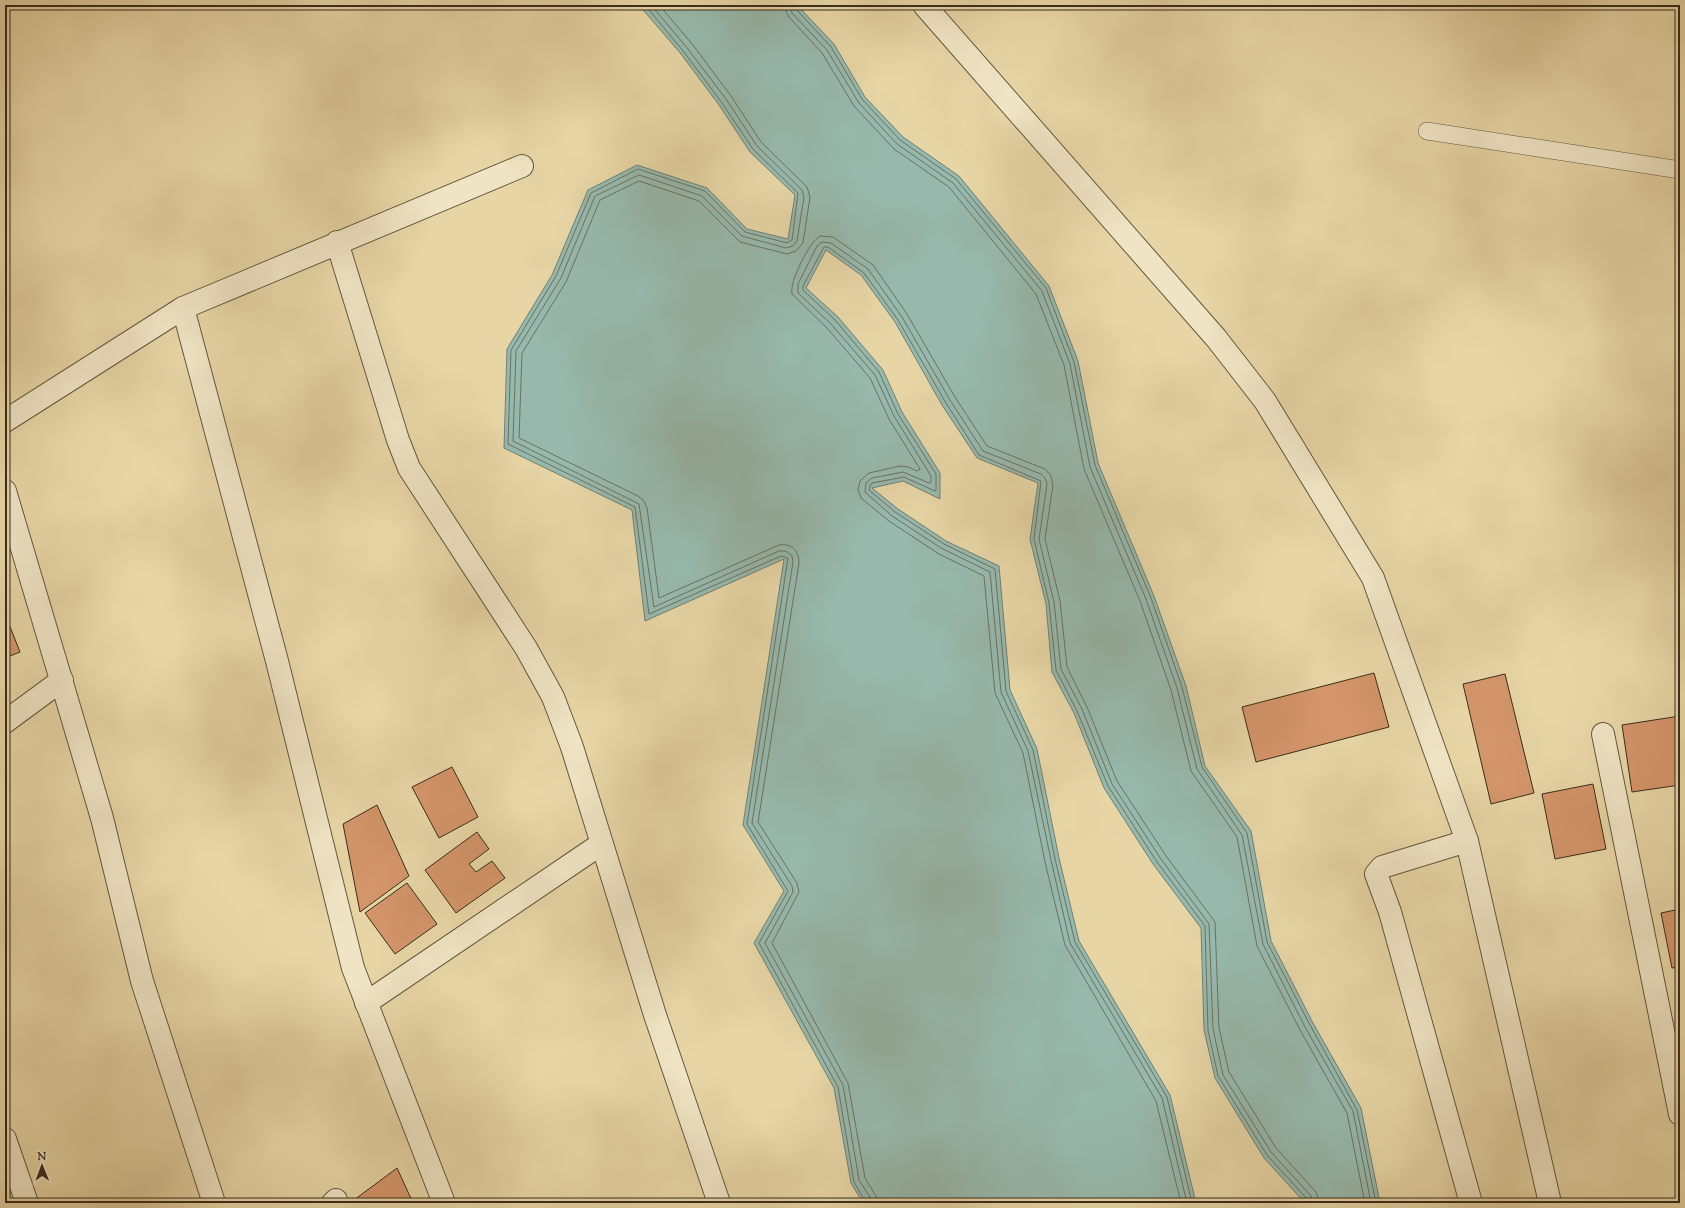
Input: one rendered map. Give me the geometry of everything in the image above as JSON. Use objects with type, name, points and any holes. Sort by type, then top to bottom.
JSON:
[{"type":"street","points":[[924,5],[1216,338],[1265,401],[1373,578],[1467,841],[1550,1203]]},
{"type":"street","points":[[5,421],[183,308],[522,166]]},
{"type":"street","points":[[338,242],[398,440],[409,468],[526,648],[553,697],[572,747],[655,1015],[719,1203]]},
{"type":"street","points":[[183,308],[278,661],[353,968],[444,1203]]},
{"type":"street","points":[[5,491],[102,818],[142,981],[214,1203]]},
{"type":"street","points":[[5,722],[62,680]]},
{"type":"street","points":[[1603,734],[1680,1114]]},
{"type":"street","points":[[1467,841],[1382,867],[1376,874],[1390,912],[1471,1203]]},
{"type":"street","points":[[366,1003],[601,844]]},
{"type":"street","points":[[5,1139],[27,1203]]},
{"type":"lane","points":[[1426,131],[1680,170]]},
{"type":"water","points":[[639,5],[797,5],[834,44],[865,97],[903,137],[959,176],[1049,286],[1078,361],[1098,463],[1154,596],[1186,686],[1205,766],[1251,831],[1271,941],[1313,1023],[1361,1108],[1380,1203],[1305,1203],[1264,1158],[1215,1078],[1204,1030],[1201,928],[1153,864],[1104,788],[1074,713],[1052,672],[1046,604],[1030,539],[1038,483],[977,458],[942,405],[895,322],[861,275],[826,250],[806,288],[838,317],[883,370],[902,412],[940,473],[940,499],[903,481],[872,488],[898,509],[946,541],[999,566],[1010,690],[1037,749],[1059,858],[1079,941],[1170,1095],[1196,1203],[863,1203],[851,1183],[834,1088],[754,943],[784,891],[743,825],[784,559],[645,621],[632,510],[504,448],[507,349],[552,275],[588,190],[637,165],[707,188],[747,229],[788,239],[795,195],[750,152],[719,105],[681,54]]},
{"type":"building","points":[[5,614],[20,652],[5,658]]},
{"type":"building","points":[[1374,673],[1389,727],[1256,762],[1242,707]]},
{"type":"building","points":[[1505,674],[1534,793],[1491,804],[1463,684]]},
{"type":"building","points":[[1680,716],[1680,785],[1632,792],[1622,725]]},
{"type":"building","points":[[452,767],[478,817],[439,838],[412,787]]},
{"type":"building","points":[[1593,784],[1606,849],[1555,859],[1542,794]]},
{"type":"building","points":[[377,805],[409,876],[360,912],[343,824]]},
{"type":"building","points":[[477,832],[489,849],[469,864],[476,872],[492,861],[505,878],[456,913],[425,870]]},
{"type":"building","points":[[407,883],[437,924],[395,954],[365,913]]},
{"type":"building","points":[[1680,909],[1680,967],[1672,968],[1661,913]]},
{"type":"building","points":[[397,1168],[413,1203],[350,1203]]}]
